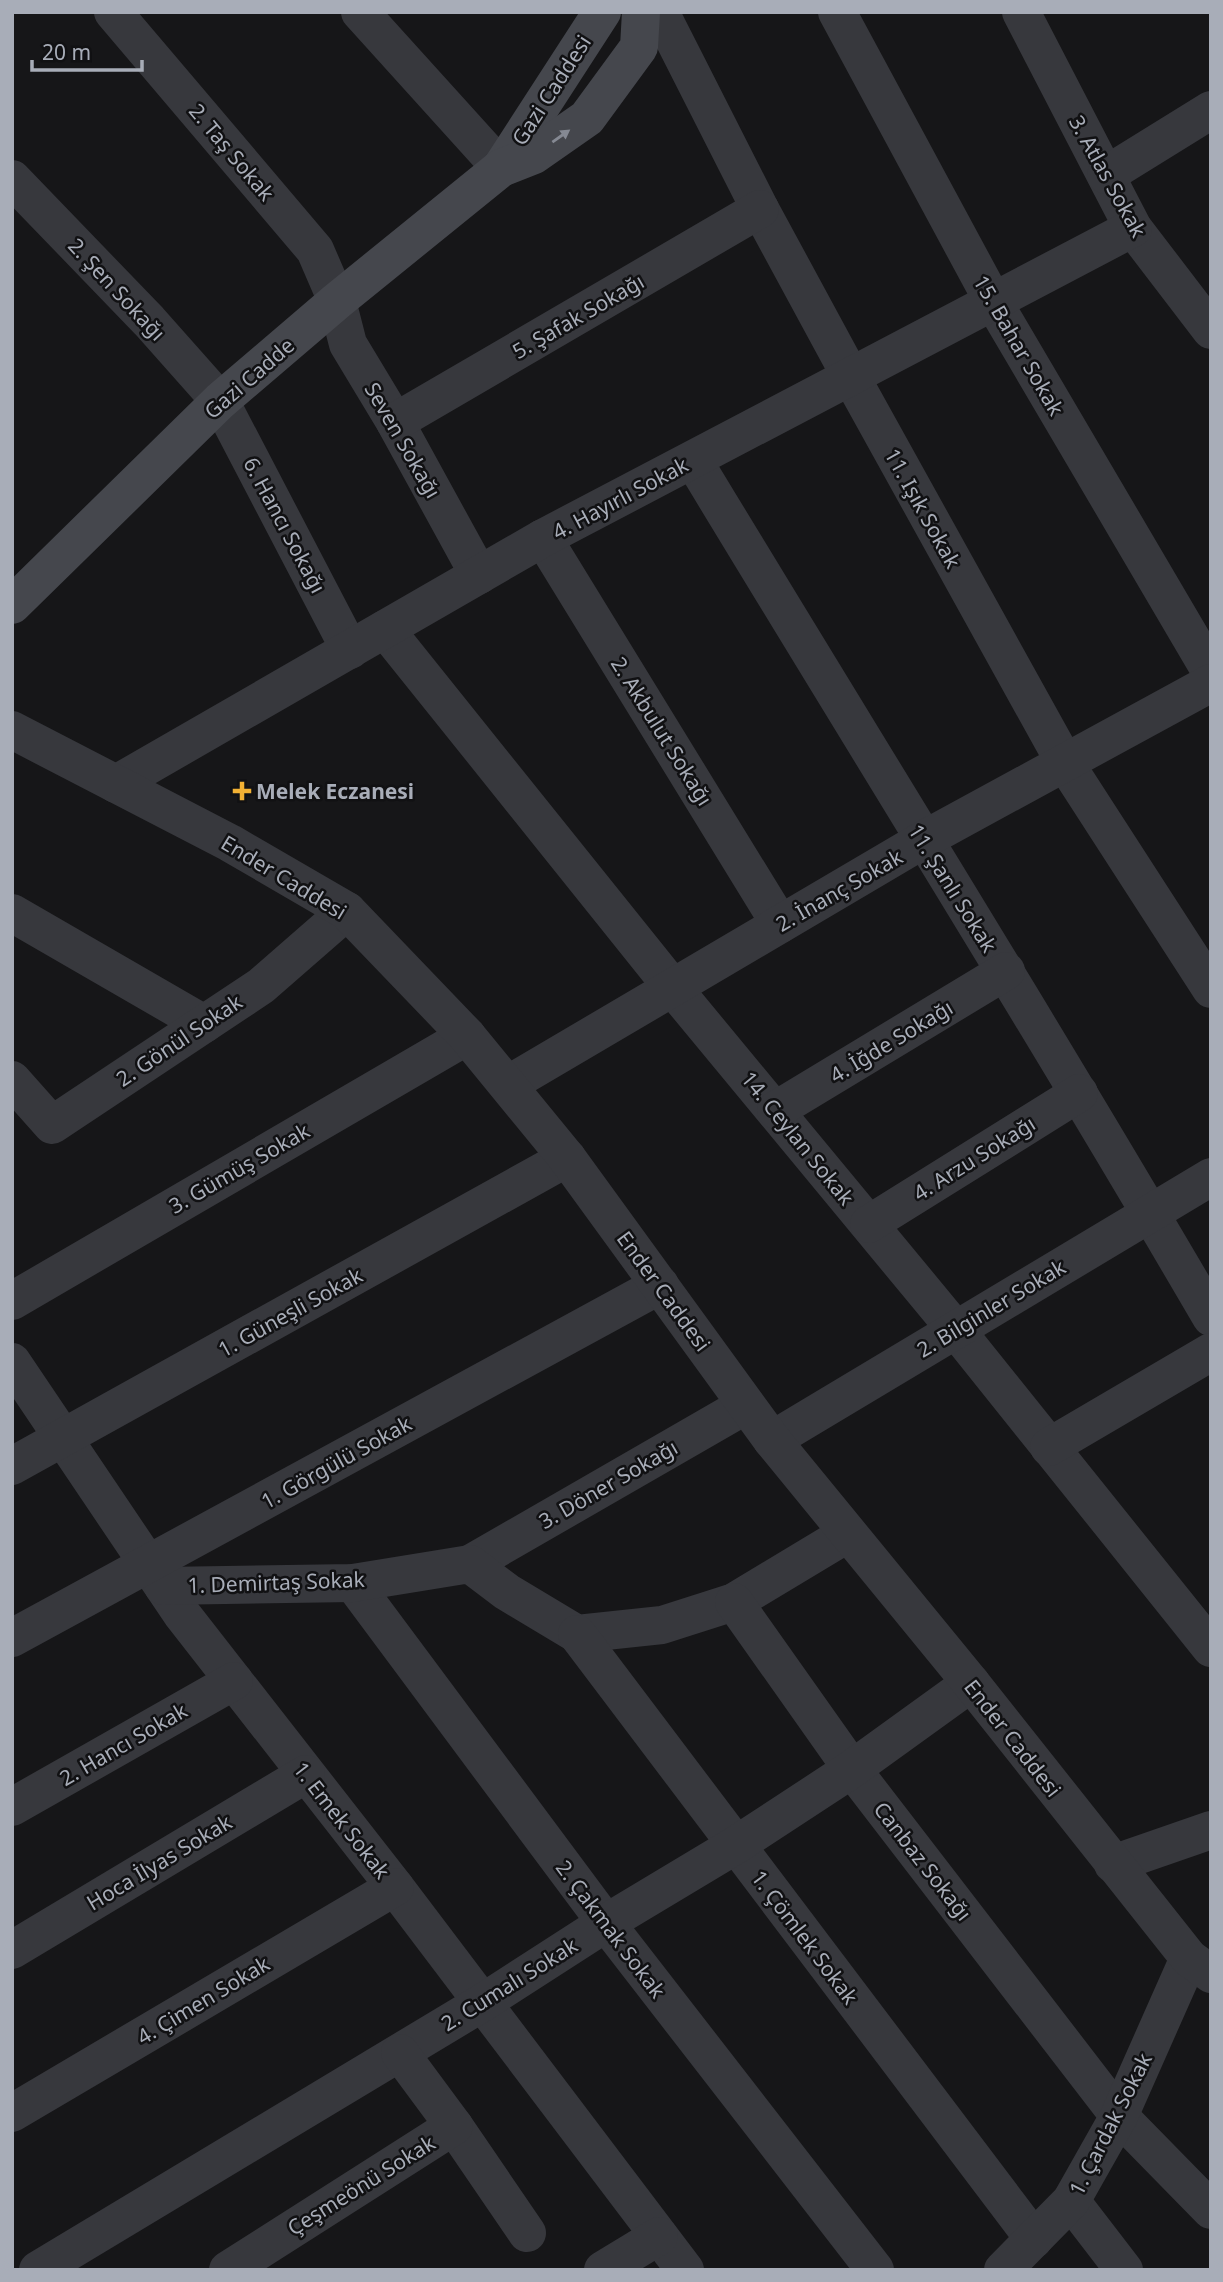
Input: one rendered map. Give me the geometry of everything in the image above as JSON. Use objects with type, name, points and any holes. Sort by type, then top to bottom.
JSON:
[{"type":"main road","points":[[501,168],[534,155],[587,118],[639,47],[641,12]]},
{"type":"main road","name":"Gazi Caddesi","points":[[501,168],[599,13]]},
{"type":"main road","name":"Gazi Cadde","points":[[16,593],[220,401],[337,301],[501,168]]},
{"type":"street","name":"2. Taş Sokak","points":[[113,12],[315,250],[337,301]]},
{"type":"street","points":[[360,12],[501,168]]},
{"type":"street","name":"11. Işık Sokak","points":[[660,12],[760,209],[850,377],[1065,763],[1211,989]]},
{"type":"street","name":"15. Bahar Sokak","points":[[837,12],[994,303],[1211,672]]},
{"type":"street","name":"3. Atlas Sokak","points":[[1031,16],[1133,228],[1211,330]]},
{"type":"street","points":[[1106,175],[1211,110]]},
{"type":"street","name":"2. Şen Sokağı","points":[[12,179],[149,321],[220,401]]},
{"type":"street","name":"5. Şafak Sokağı","points":[[395,422],[760,209]]},
{"type":"street","name":"4. Hayırlı Sokak","points":[[116,784],[543,538],[1133,228]]},
{"type":"street","name":"Seven Sokağı","points":[[337,301],[348,344],[395,422],[479,575]]},
{"type":"street","name":"6. Hancı Sokağı","points":[[220,401],[350,650]]},
{"type":"street","name":"11. Şanlı Sokak","points":[[693,460],[923,840],[1006,971],[1211,1317]]},
{"type":"street","name":"2. Akbulut Sokağı","points":[[543,538],[780,924]]},
{"type":"street","name":"14. Ceylan Sokak","points":[[385,629],[673,988],[956,1330],[1211,1648]]},
{"type":"street","name":"2. İnanç Sokak","points":[[509,1084],[923,840],[1211,683]]},
{"type":"street","name":"Ender Caddesi","points":[[12,730],[230,843],[347,911],[467,1035],[567,1158],[772,1440],[971,1683],[1114,1864],[1200,1966]]},
{"type":"street","name":"2. Gönül Sokak","points":[[12,1080],[52,1125],[261,986],[347,911]]},
{"type":"street","points":[[12,913],[204,1024]]},
{"type":"street","name":"4. İğde Sokağı","points":[[776,1110],[1006,971]]},
{"type":"street","name":"3. Gümüş Sokak","points":[[12,1301],[467,1035]]},
{"type":"street","name":"4. Arzu Sokağı","points":[[869,1224],[1079,1093]]},
{"type":"street","name":"1. Güneşli Sokak","points":[[12,1466],[567,1158]]},
{"type":"street","name":"2. Bilginler Sokak","points":[[772,1440],[1211,1177]]},
{"type":"street","name":"1. Görgülü Sokak","points":[[12,1638],[156,1575],[660,1285]]},
{"type":"street","points":[[1049,1447],[1211,1352]]},
{"type":"street","name":"1. Emek Sokak","points":[[12,1362],[181,1613],[394,1887],[685,2270]]},
{"type":"street","name":"3. Döner Sokağı","points":[[470,1564],[746,1405]]},
{"type":"street","points":[[470,1564],[507,1592],[577,1633],[662,1625],[734,1602],[847,1534]]},
{"type":"street","name":"1. Demirtaş Sokak","points":[[156,1575],[354,1583],[470,1564]]},
{"type":"street","name":"2. Çakmak Sokak","points":[[354,1583],[606,1923],[876,2270]]},
{"type":"street","name":"Canbaz Sokağı","points":[[734,1602],[852,1769],[1119,2116],[1211,2210]]},
{"type":"street","name":"1. Çömlek Sokak","points":[[577,1633],[1034,2239]]},
{"type":"street","name":"2. Hancı Sokak","points":[[12,1807],[234,1681]]},
{"type":"street","name":"2. Cumalı Sokak","points":[[38,2270],[400,2053],[606,1923],[736,1845],[852,1769],[971,1683]]},
{"type":"street","name":"Hoca İlyas Sokak","points":[[12,1950],[306,1774]]},
{"type":"street","points":[[1114,1864],[1211,1829]]},
{"type":"street","name":"4. Çimen Sokak","points":[[12,2113],[394,1887]]},
{"type":"street","name":"1. Çardak Sokak","points":[[1003,2270],[1071,2201],[1200,1966]]},
{"type":"street","name":"Çeşmeönü Sokak","points":[[228,2270],[454,2126],[400,2053]]},
{"type":"street","points":[[454,2126],[527,2233]]},
{"type":"street","points":[[1071,2201],[1124,2270]]},
{"type":"street","points":[[603,2270],[659,2236]]},
{"type":"place","name":"Melek Eczanesi","points":[[242,791]]}]
